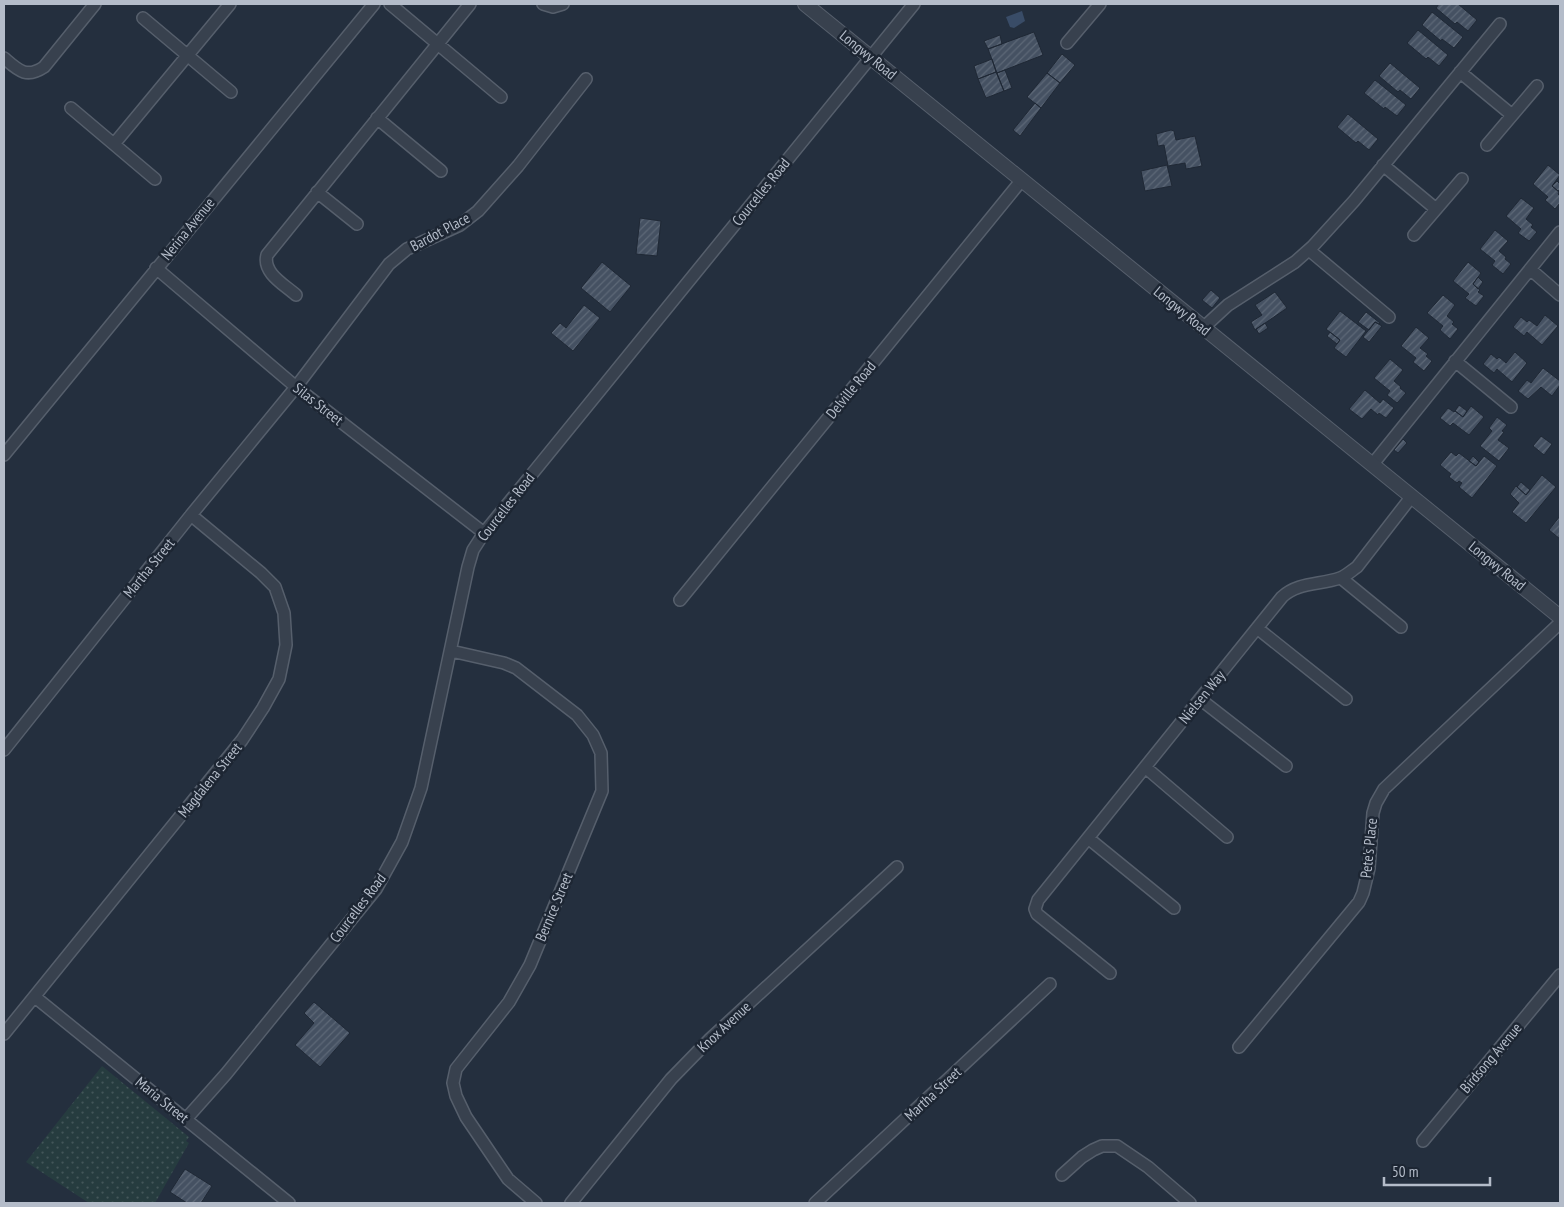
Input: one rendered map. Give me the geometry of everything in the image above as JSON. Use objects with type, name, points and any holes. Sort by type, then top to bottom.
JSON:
[{"type":"street","points":[[4,58],[24,72],[37,72],[44,67],[95,4]]},
{"type":"street","points":[[114,144],[230,4]]},
{"type":"street","name":"Nerina Avenue","points":[[4,455],[374,4]]},
{"type":"street","points":[[390,4],[501,97]]},
{"type":"street","points":[[296,296],[270,272],[266,260],[267,255],[470,4]]},
{"type":"street","points":[[542,4],[553,7],[563,4]]},
{"type":"street","name":"Longwy Road","points":[[805,4],[1560,618]]},
{"type":"street","name":"Courcelles Road","points":[[186,1119],[226,1074],[376,889],[402,842],[420,788],[468,568],[473,550],[484,533],[914,4]]},
{"type":"street","points":[[1067,43],[1100,4]]},
{"type":"street","points":[[144,18],[231,92]]},
{"type":"street","points":[[1203,328],[1228,305],[1295,262],[1309,250],[1354,201],[1500,24]]},
{"type":"street","points":[[1460,72],[1512,115]]},
{"type":"street","name":"Bardot Place","points":[[296,387],[389,264],[407,249],[460,225],[478,212],[518,166],[586,79]]},
{"type":"street","points":[[1487,145],[1537,86]]},
{"type":"street","points":[[71,108],[155,179]]},
{"type":"street","points":[[377,118],[441,171]]},
{"type":"street","points":[[1383,165],[1436,209]]},
{"type":"street","points":[[1414,235],[1462,179]]},
{"type":"street","name":"Delville Road","points":[[680,600],[1021,181]]},
{"type":"street","points":[[317,192],[357,224]]},
{"type":"street","points":[[1372,465],[1560,232]]},
{"type":"street","points":[[1309,250],[1389,317]]},
{"type":"street","name":"Silas Street","points":[[156,268],[296,387],[484,533]]},
{"type":"street","points":[[1530,269],[1560,295]]},
{"type":"street","points":[[1455,361],[1511,407]]},
{"type":"street","name":"Martha Street","points":[[4,750],[191,515],[296,387]]},
{"type":"street","name":"Nielsen Way","points":[[1110,973],[1037,914],[1035,909],[1038,900],[1282,597],[1292,589],[1341,578],[1356,567],[1412,496]]},
{"type":"street","name":"Magdalena Street","points":[[4,1034],[242,740],[279,679],[286,644],[284,612],[275,587],[261,573],[191,515]]},
{"type":"street","points":[[1341,578],[1401,627]]},
{"type":"street","name":"Pete's Place","points":[[1239,1048],[1359,902],[1365,887],[1369,868],[1373,813],[1384,789],[1560,623]]},
{"type":"street","points":[[1257,628],[1346,699]]},
{"type":"street","name":"Bernice Street","points":[[451,651],[504,663],[523,673],[577,715],[593,734],[601,752],[602,791],[530,964],[509,1002],[456,1069],[454,1083],[456,1096],[466,1117],[508,1179],[536,1203]]},
{"type":"street","points":[[1200,699],[1286,766]]},
{"type":"street","points":[[1145,767],[1227,837]]},
{"type":"street","points":[[1088,838],[1174,908]]},
{"type":"street","name":"Knox Avenue","points":[[571,1203],[671,1079],[710,1039],[897,867]]},
{"type":"street","name":"Birdsong Avenue","points":[[1423,1141],[1560,975]]},
{"type":"street","name":"Martha Street","points":[[816,1203],[1050,984]]},
{"type":"street","name":"Maria Street","points":[[35,997],[289,1203]]},
{"type":"street","points":[[1062,1175],[1093,1150],[1102,1146],[1117,1146],[1142,1163],[1190,1203]]},
{"type":"green space","points":[[102,1066],[189,1137],[186,1141],[189,1143],[155,1203],[89,1203],[26,1162]]},
{"type":"water","points":[[1022,11],[1025,21],[1014,28],[1010,27],[1006,17]]},
{"type":"building","points":[[1439,4],[1458,4],[1477,20],[1468,31],[1457,22],[1455,24],[1436,8]]},
{"type":"building","points":[[1432,12],[1463,37],[1454,48],[1442,39],[1441,41],[1422,25]]},
{"type":"building","points":[[1418,30],[1448,55],[1439,66],[1428,57],[1426,59],[1407,43]]},
{"type":"building","points":[[1034,32],[1043,55],[997,73],[988,49]]},
{"type":"building","points":[[1000,35],[1002,44],[988,49],[984,41]]},
{"type":"building","points":[[1062,54],[1075,65],[1060,83],[1047,73]]},
{"type":"building","points":[[992,59],[996,72],[978,79],[974,66]]},
{"type":"building","points":[[1390,63],[1420,88],[1411,99],[1400,90],[1398,92],[1379,76]]},
{"type":"building","points":[[1005,70],[1012,88],[1004,91],[997,73]]},
{"type":"building","points":[[996,72],[1004,91],[986,98],[978,79]]},
{"type":"building","points":[[1047,73],[1060,83],[1041,108],[1027,97]]},
{"type":"building","points":[[1375,80],[1406,105],[1397,116],[1385,107],[1384,109],[1364,93]]},
{"type":"building","points":[[1035,103],[1041,108],[1020,136],[1013,130]]},
{"type":"building","points":[[1348,114],[1378,139],[1369,150],[1358,141],[1356,143],[1337,127]]},
{"type":"building","points":[[1174,131],[1176,140],[1195,136],[1202,166],[1186,169],[1185,163],[1168,166],[1164,145],[1158,146],[1156,134]]},
{"type":"building","points":[[1167,165],[1172,186],[1145,191],[1141,171]]},
{"type":"building","points":[[1548,165],[1560,175],[1552,186],[1559,192],[1560,196],[1560,203],[1555,209],[1545,200],[1548,197],[1533,184]]},
{"type":"building","points":[[1557,181],[1560,184],[1558,191],[1552,186]]},
{"type":"building","points":[[1521,198],[1534,208],[1526,219],[1537,232],[1529,241],[1518,233],[1521,229],[1506,216]]},
{"type":"building","points":[[640,218],[661,221],[657,256],[636,254]]},
{"type":"building","points":[[1495,230],[1508,241],[1499,251],[1511,264],[1503,274],[1492,265],[1495,261],[1480,249]]},
{"type":"building","points":[[602,262],[631,286],[610,312],[581,288]]},
{"type":"building","points":[[1468,262],[1481,273],[1473,284],[1480,290],[1478,292],[1484,296],[1476,306],[1465,298],[1469,294],[1453,281]]},
{"type":"building","points":[[1478,277],[1483,282],[1478,289],[1473,284]]},
{"type":"building","points":[[1211,290],[1220,298],[1212,308],[1202,300]]},
{"type":"building","points":[[1275,292],[1287,308],[1255,330],[1251,322],[1262,315],[1255,305]]},
{"type":"building","points":[[1443,295],[1455,305],[1447,316],[1458,329],[1450,339],[1440,330],[1443,326],[1427,313]]},
{"type":"building","points":[[584,305],[600,318],[573,351],[551,333],[560,323],[566,328]]},
{"type":"building","points":[[1340,311],[1366,331],[1346,357],[1334,348],[1340,340],[1326,329]]},
{"type":"building","points":[[1366,312],[1380,323],[1375,322],[1369,330],[1358,322]]},
{"type":"building","points":[[1545,315],[1558,326],[1542,345],[1527,332],[1524,336],[1513,327],[1521,317],[1537,326]]},
{"type":"building","points":[[1375,322],[1382,326],[1369,342],[1363,337]]},
{"type":"building","points":[[1265,323],[1268,328],[1259,334],[1256,329]]},
{"type":"building","points":[[1416,327],[1429,338],[1420,348],[1428,354],[1426,356],[1432,361],[1424,371],[1413,362],[1416,358],[1401,346]]},
{"type":"building","points":[[1330,332],[1340,340],[1337,344],[1327,336]]},
{"type":"building","points":[[1515,352],[1527,363],[1512,382],[1497,369],[1494,373],[1483,364],[1491,354],[1497,359],[1499,357],[1506,363]]},
{"type":"building","points":[[1390,359],[1403,370],[1394,381],[1406,393],[1397,403],[1387,395],[1390,391],[1374,378]]},
{"type":"building","points":[[1543,368],[1560,381],[1560,385],[1552,396],[1541,387],[1528,399],[1518,391],[1527,380],[1531,383]]},
{"type":"building","points":[[1365,390],[1380,403],[1383,399],[1394,408],[1386,418],[1379,413],[1378,415],[1371,409],[1362,419],[1349,409]]},
{"type":"building","points":[[1459,405],[1467,411],[1463,417],[1455,411]]},
{"type":"building","points":[[1471,406],[1484,417],[1469,435],[1453,423],[1450,426],[1440,418],[1448,408],[1463,417]]},
{"type":"building","points":[[1497,417],[1507,425],[1498,440],[1509,448],[1499,461],[1480,446],[1492,431],[1489,428]]},
{"type":"building","points":[[1541,436],[1552,444],[1544,455],[1533,446]]},
{"type":"building","points":[[1403,439],[1407,443],[1398,453],[1394,450]]},
{"type":"building","points":[[1451,452],[1456,456],[1459,453],[1476,466],[1484,456],[1497,466],[1472,498],[1459,487],[1462,483],[1459,481],[1457,483],[1449,477],[1451,474],[1440,465]]},
{"type":"building","points":[[1473,456],[1479,462],[1476,466],[1469,461]]},
{"type":"building","points":[[1542,475],[1556,487],[1526,523],[1512,512],[1519,503],[1510,494],[1516,486],[1526,495]]},
{"type":"building","points":[[1521,482],[1530,490],[1526,495],[1517,487]]},
{"type":"building","points":[[1560,516],[1560,539],[1549,530]]},
{"type":"building","points":[[314,1002],[350,1033],[320,1067],[295,1045],[314,1023],[304,1013]]},
{"type":"building","points":[[185,1169],[212,1186],[201,1203],[187,1203],[170,1192]]}]
